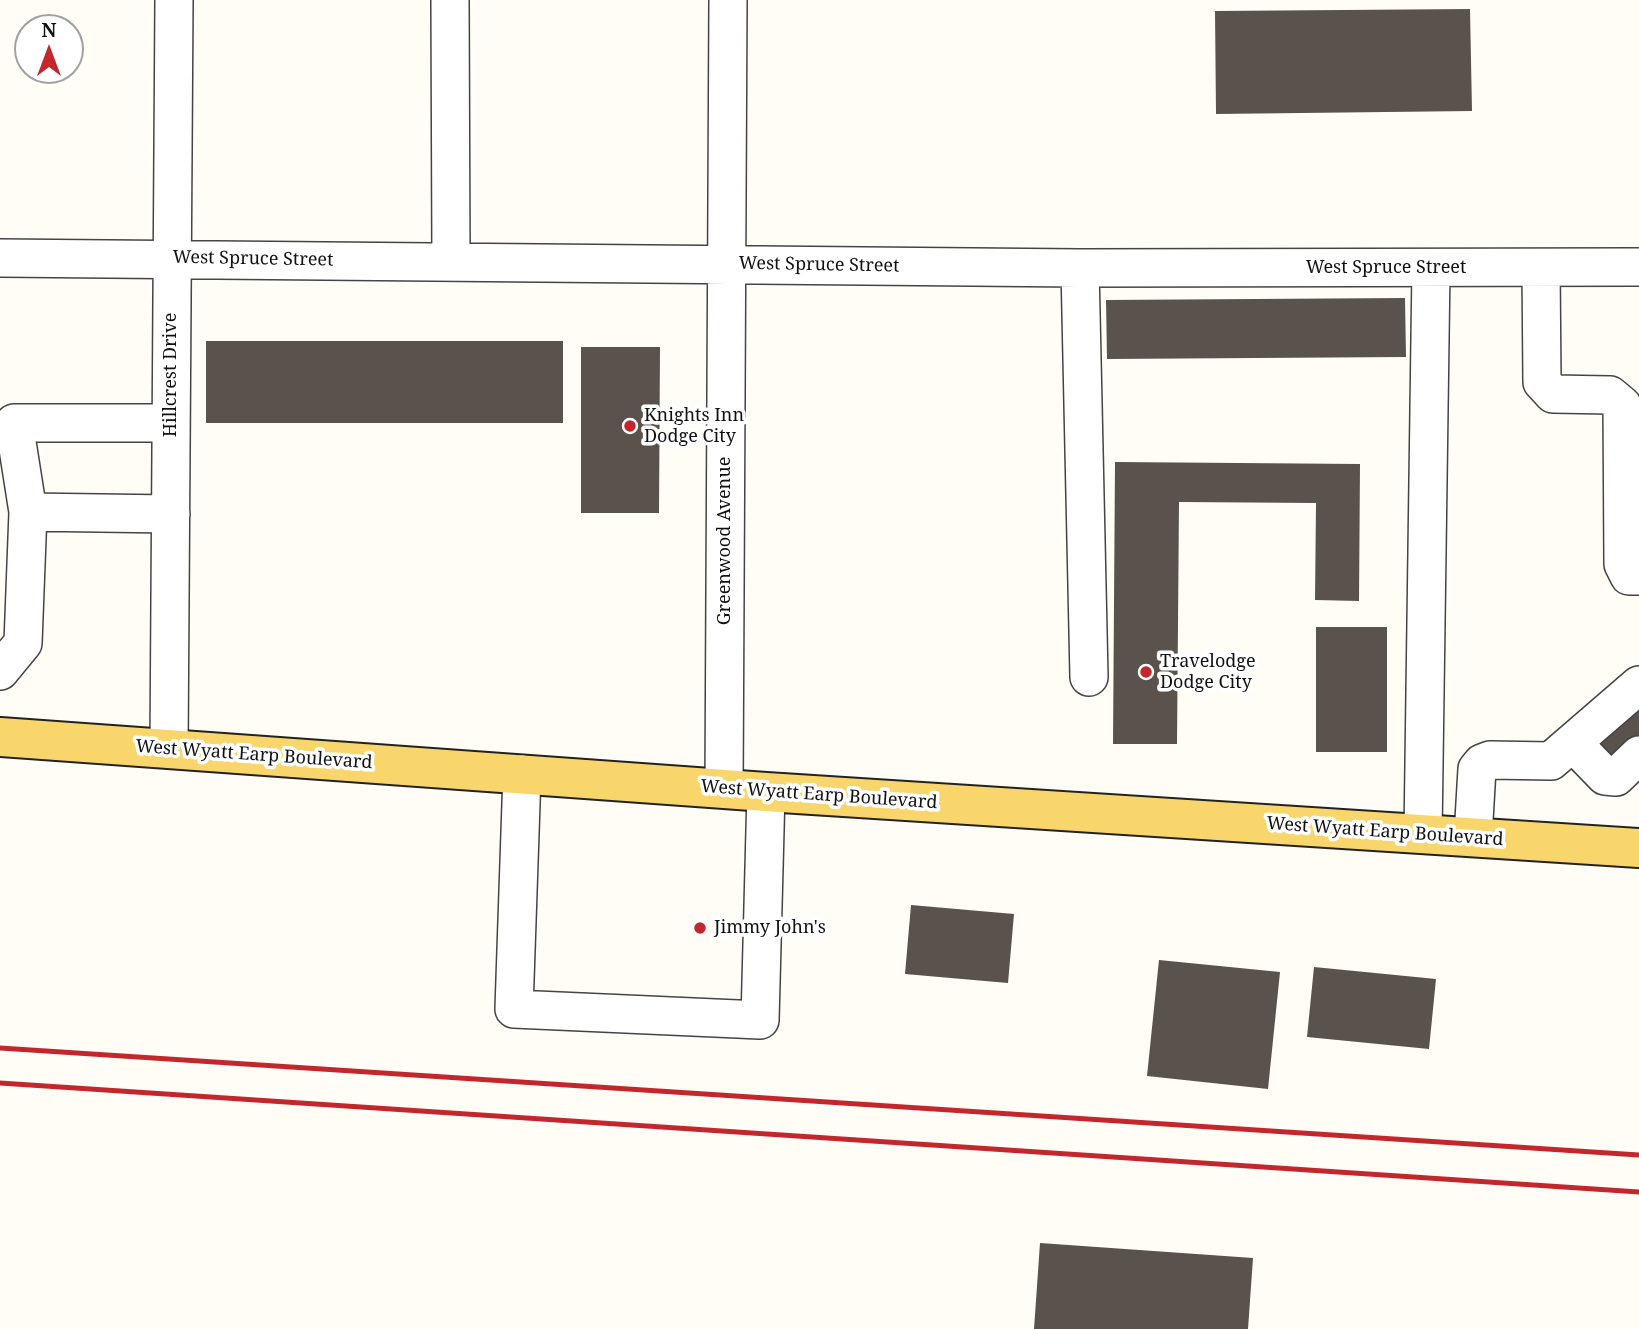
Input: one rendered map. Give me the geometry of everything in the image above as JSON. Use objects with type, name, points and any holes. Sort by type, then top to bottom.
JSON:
[{"type":"main road","name":"West Wyatt Earp Boulevard","points":[[0,737],[766,792],[1639,848]]},
{"type":"street","name":"Hillcrest Drive","points":[[169,749],[174,0]]},
{"type":"street","points":[[450,0],[451,261]]},
{"type":"street","name":"Greenwood Avenue","points":[[723,788],[728,0]]},
{"type":"street","name":"West Spruce Street","points":[[0,258],[1080,268],[1639,267]]},
{"type":"street","points":[[1080,268],[1089,677]]},
{"type":"street","points":[[1423,834],[1431,268]]},
{"type":"street","points":[[1541,268],[1542,383],[1553,394],[1610,395],[1622,405],[1623,564],[1629,576],[1639,576]]},
{"type":"street","points":[[0,671],[23,643],[29,512],[13,423],[171,423]]},
{"type":"street","points":[[29,512],[171,514]]},
{"type":"street","points":[[1473,837],[1477,769],[1482,763],[1490,760],[1550,761],[1574,744],[1639,685]]},
{"type":"street","points":[[1574,744],[1605,776],[1616,777],[1639,755]]},
{"type":"street","points":[[522,774],[514,1009],[760,1020],[766,792]]},
{"type":"building","points":[[1470,9],[1472,111],[1216,114],[1215,11]]},
{"type":"building","points":[[1405,298],[1406,357],[1107,359],[1106,300]]},
{"type":"building","points":[[206,341],[563,341],[563,423],[206,423]]},
{"type":"building","points":[[581,347],[660,347],[659,513],[581,513]]},
{"type":"building","name":"Travelodge Dodge City","points":[[1115,462],[1360,464],[1359,601],[1315,600],[1316,503],[1179,502],[1177,744],[1113,744]]},
{"type":"building","points":[[1316,627],[1387,627],[1387,752],[1316,752]]},
{"type":"building","points":[[1639,703],[1639,754],[1621,772],[1596,747]]},
{"type":"building","points":[[911,905],[1014,914],[1008,983],[905,974]]},
{"type":"building","points":[[1159,960],[1280,972],[1268,1089],[1147,1076]]},
{"type":"building","points":[[1314,967],[1436,979],[1429,1049],[1307,1037]]},
{"type":"building","points":[[1040,1243],[1253,1258],[1248,1329],[1034,1329]]},
{"type":"railway","points":[[0,1048],[1639,1155]]},
{"type":"railway","points":[[0,1083],[1639,1192]]},
{"type":"place","name":"Knights Inn Dodge City","points":[[630,426]]},
{"type":"place","name":"Travelodge Dodge City","points":[[1146,672]]},
{"type":"place","name":"Jimmy John's","points":[[700,928]]}]
